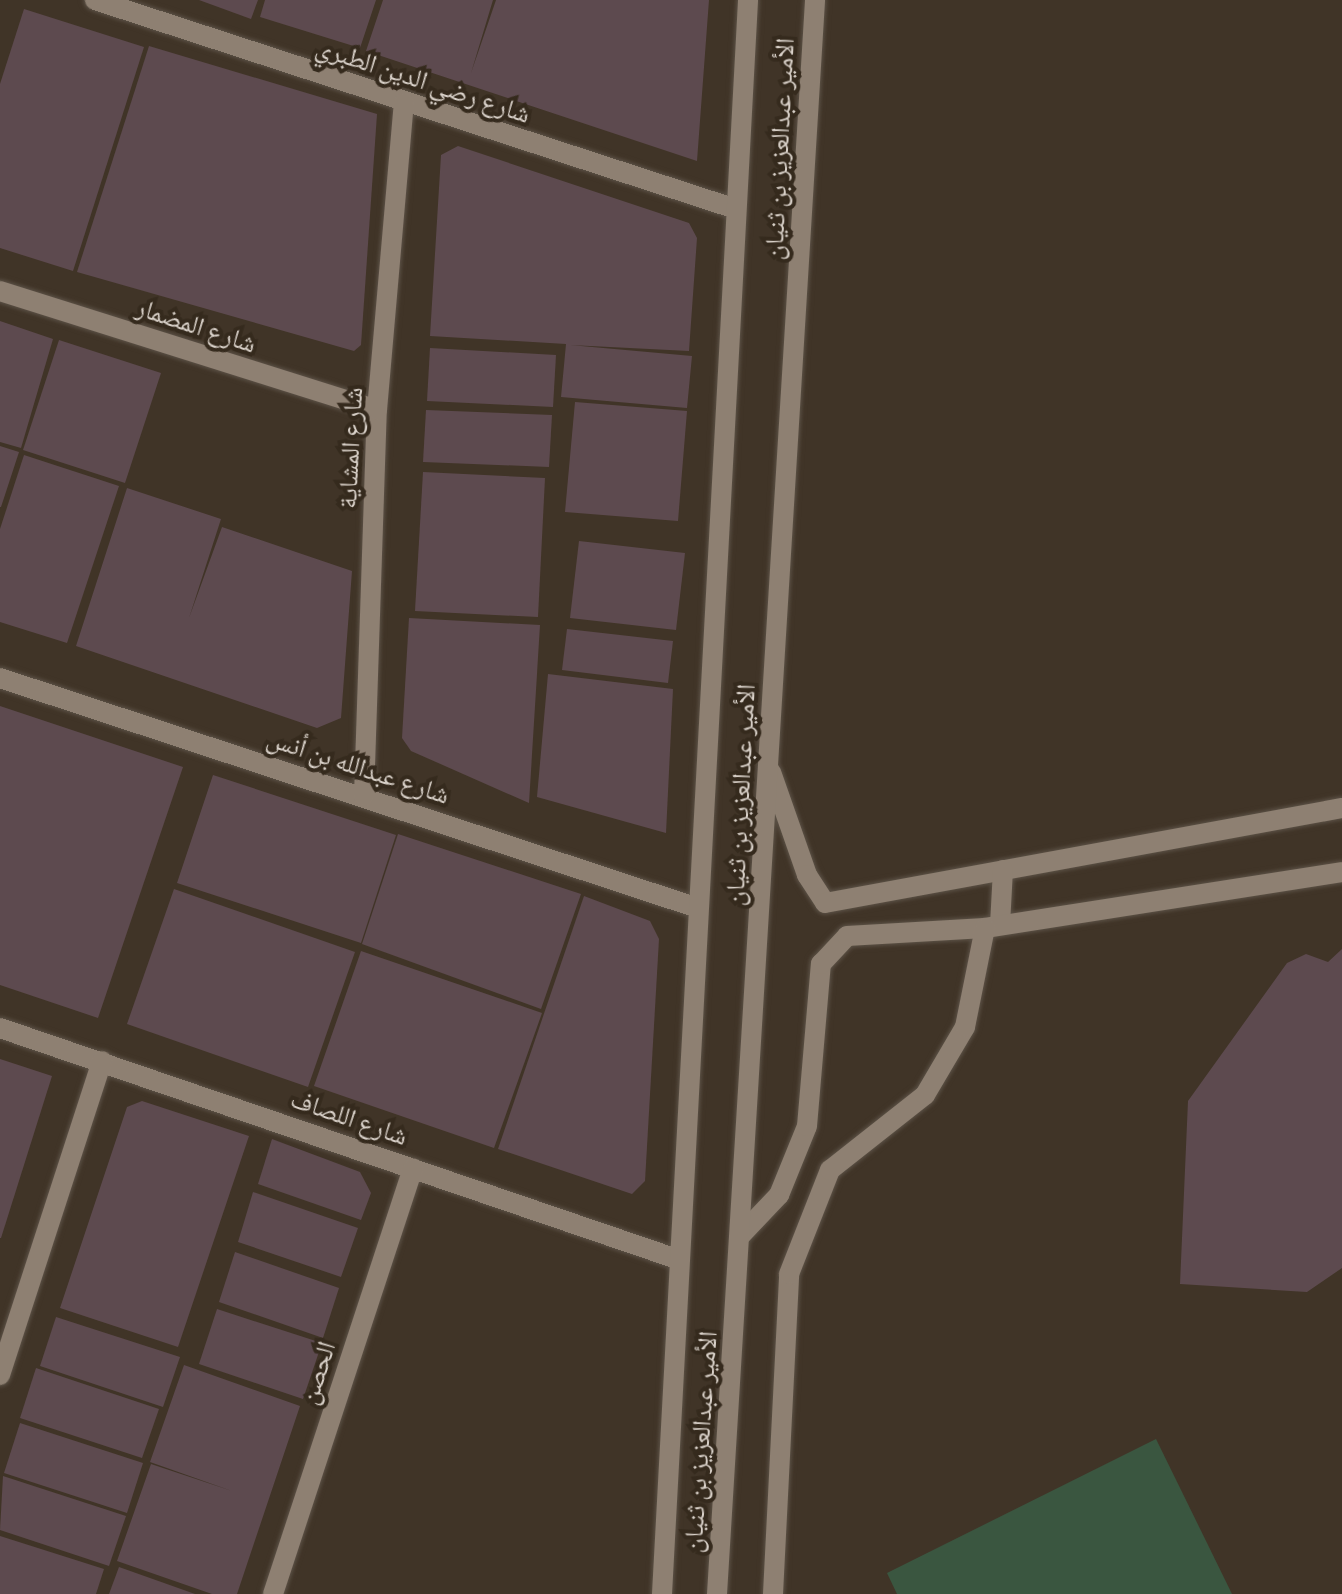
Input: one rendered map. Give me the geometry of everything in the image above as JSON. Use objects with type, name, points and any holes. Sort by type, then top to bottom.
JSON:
[{"type":"street","name":"شارع رضي الدين الطبري","points":[[95,0],[736,209]]},
{"type":"street","name":"الأمير عبدالعزيز بن ثنيان","points":[[662,1594],[748,0]]},
{"type":"street","name":"الأمير عبدالعزيز بن ثنيان","points":[[717,1594],[815,0]]},
{"type":"street","name":"شارع المشاية","points":[[364,796],[377,410],[404,103]]},
{"type":"street","name":"شارع المضمار","points":[[0,291],[377,410]]},
{"type":"street","name":"شارع عبدالله بن أنس","points":[[0,678],[698,908]]},
{"type":"street","points":[[769,765],[807,875],[825,903],[1342,808]]},
{"type":"street","points":[[773,1594],[789,1274],[830,1170],[925,1095],[965,1027],[992,926],[1003,870]]},
{"type":"street","points":[[740,1236],[779,1195],[807,1126],[821,964],[847,936],[992,926],[1342,872]]},
{"type":"street","name":"شارع اللصاف","points":[[0,1028],[680,1260]]},
{"type":"street","points":[[0,1375],[102,1061]]},
{"type":"street","name":"الحصن","points":[[273,1594],[413,1168]]},
{"type":"green space","points":[[1156,1439],[1232,1594],[897,1594],[887,1573]]},
{"type":"building","points":[[199,0],[258,0],[251,19]]},
{"type":"building","points":[[265,0],[376,0],[360,48],[260,17]]},
{"type":"building","points":[[383,0],[493,0],[471,73],[496,0],[709,0],[697,161],[366,51]]},
{"type":"building","points":[[24,9],[144,47],[73,271],[0,248],[0,84]]},
{"type":"building","points":[[149,46],[377,114],[361,345],[354,351],[77,272]]},
{"type":"building","points":[[458,146],[689,223],[697,238],[689,351],[570,345],[692,356],[687,408],[561,397],[566,344],[430,336],[441,155]]},
{"type":"building","points":[[0,321],[53,339],[21,448],[0,442]]},
{"type":"building","points":[[59,340],[161,373],[125,483],[23,450]]},
{"type":"building","points":[[430,348],[556,355],[553,407],[427,401]]},
{"type":"building","points":[[575,402],[687,411],[678,521],[565,512]]},
{"type":"building","points":[[426,410],[552,415],[549,467],[423,462]]},
{"type":"building","points":[[0,446],[19,452],[1,507],[0,507]]},
{"type":"building","points":[[24,455],[119,486],[67,643],[0,622],[0,529]]},
{"type":"building","points":[[423,472],[545,478],[538,617],[415,611]]},
{"type":"building","points":[[127,488],[221,519],[189,618],[222,527],[352,571],[341,718],[317,728],[76,646]]},
{"type":"building","points":[[579,541],[685,553],[676,630],[570,618]]},
{"type":"building","points":[[409,618],[540,625],[529,803],[411,751],[402,738]]},
{"type":"building","points":[[567,629],[673,641],[668,683],[562,670]]},
{"type":"building","points":[[548,674],[673,689],[666,833],[537,797]]},
{"type":"building","points":[[0,706],[183,767],[98,1018],[0,985]]},
{"type":"building","points":[[213,775],[396,835],[361,943],[177,883]]},
{"type":"building","points":[[398,834],[581,894],[541,1009],[362,944]]},
{"type":"building","points":[[174,889],[355,952],[308,1087],[127,1024]]},
{"type":"building","points":[[584,896],[650,921],[659,939],[645,1181],[632,1194],[498,1149]]},
{"type":"building","points":[[1342,949],[1342,1268],[1307,1292],[1180,1284],[1188,1101],[1287,963],[1306,954],[1328,962]]},
{"type":"building","points":[[361,951],[542,1013],[494,1148],[314,1086]]},
{"type":"building","points":[[0,1059],[52,1076],[1,1238],[0,1238]]},
{"type":"building","points":[[142,1101],[249,1136],[178,1347],[60,1308],[127,1107]]},
{"type":"building","points":[[272,1139],[360,1172],[371,1193],[361,1220],[258,1184]]},
{"type":"building","points":[[253,1192],[358,1228],[341,1277],[238,1242]]},
{"type":"building","points":[[235,1252],[339,1288],[323,1338],[219,1302]]},
{"type":"building","points":[[217,1309],[322,1343],[303,1399],[199,1364]]},
{"type":"building","points":[[56,1317],[180,1357],[163,1407],[40,1366]]},
{"type":"building","points":[[184,1365],[300,1406],[237,1594],[212,1594],[117,1561],[151,1464],[232,1491],[150,1462]]},
{"type":"building","points":[[36,1368],[159,1409],[142,1458],[20,1418]]},
{"type":"building","points":[[20,1423],[143,1463],[127,1513],[4,1473]]},
{"type":"building","points":[[3,1476],[126,1516],[109,1566],[0,1530]]},
{"type":"building","points":[[0,1536],[104,1569],[96,1594],[0,1594]]},
{"type":"building","points":[[119,1567],[195,1594],[109,1594]]}]
